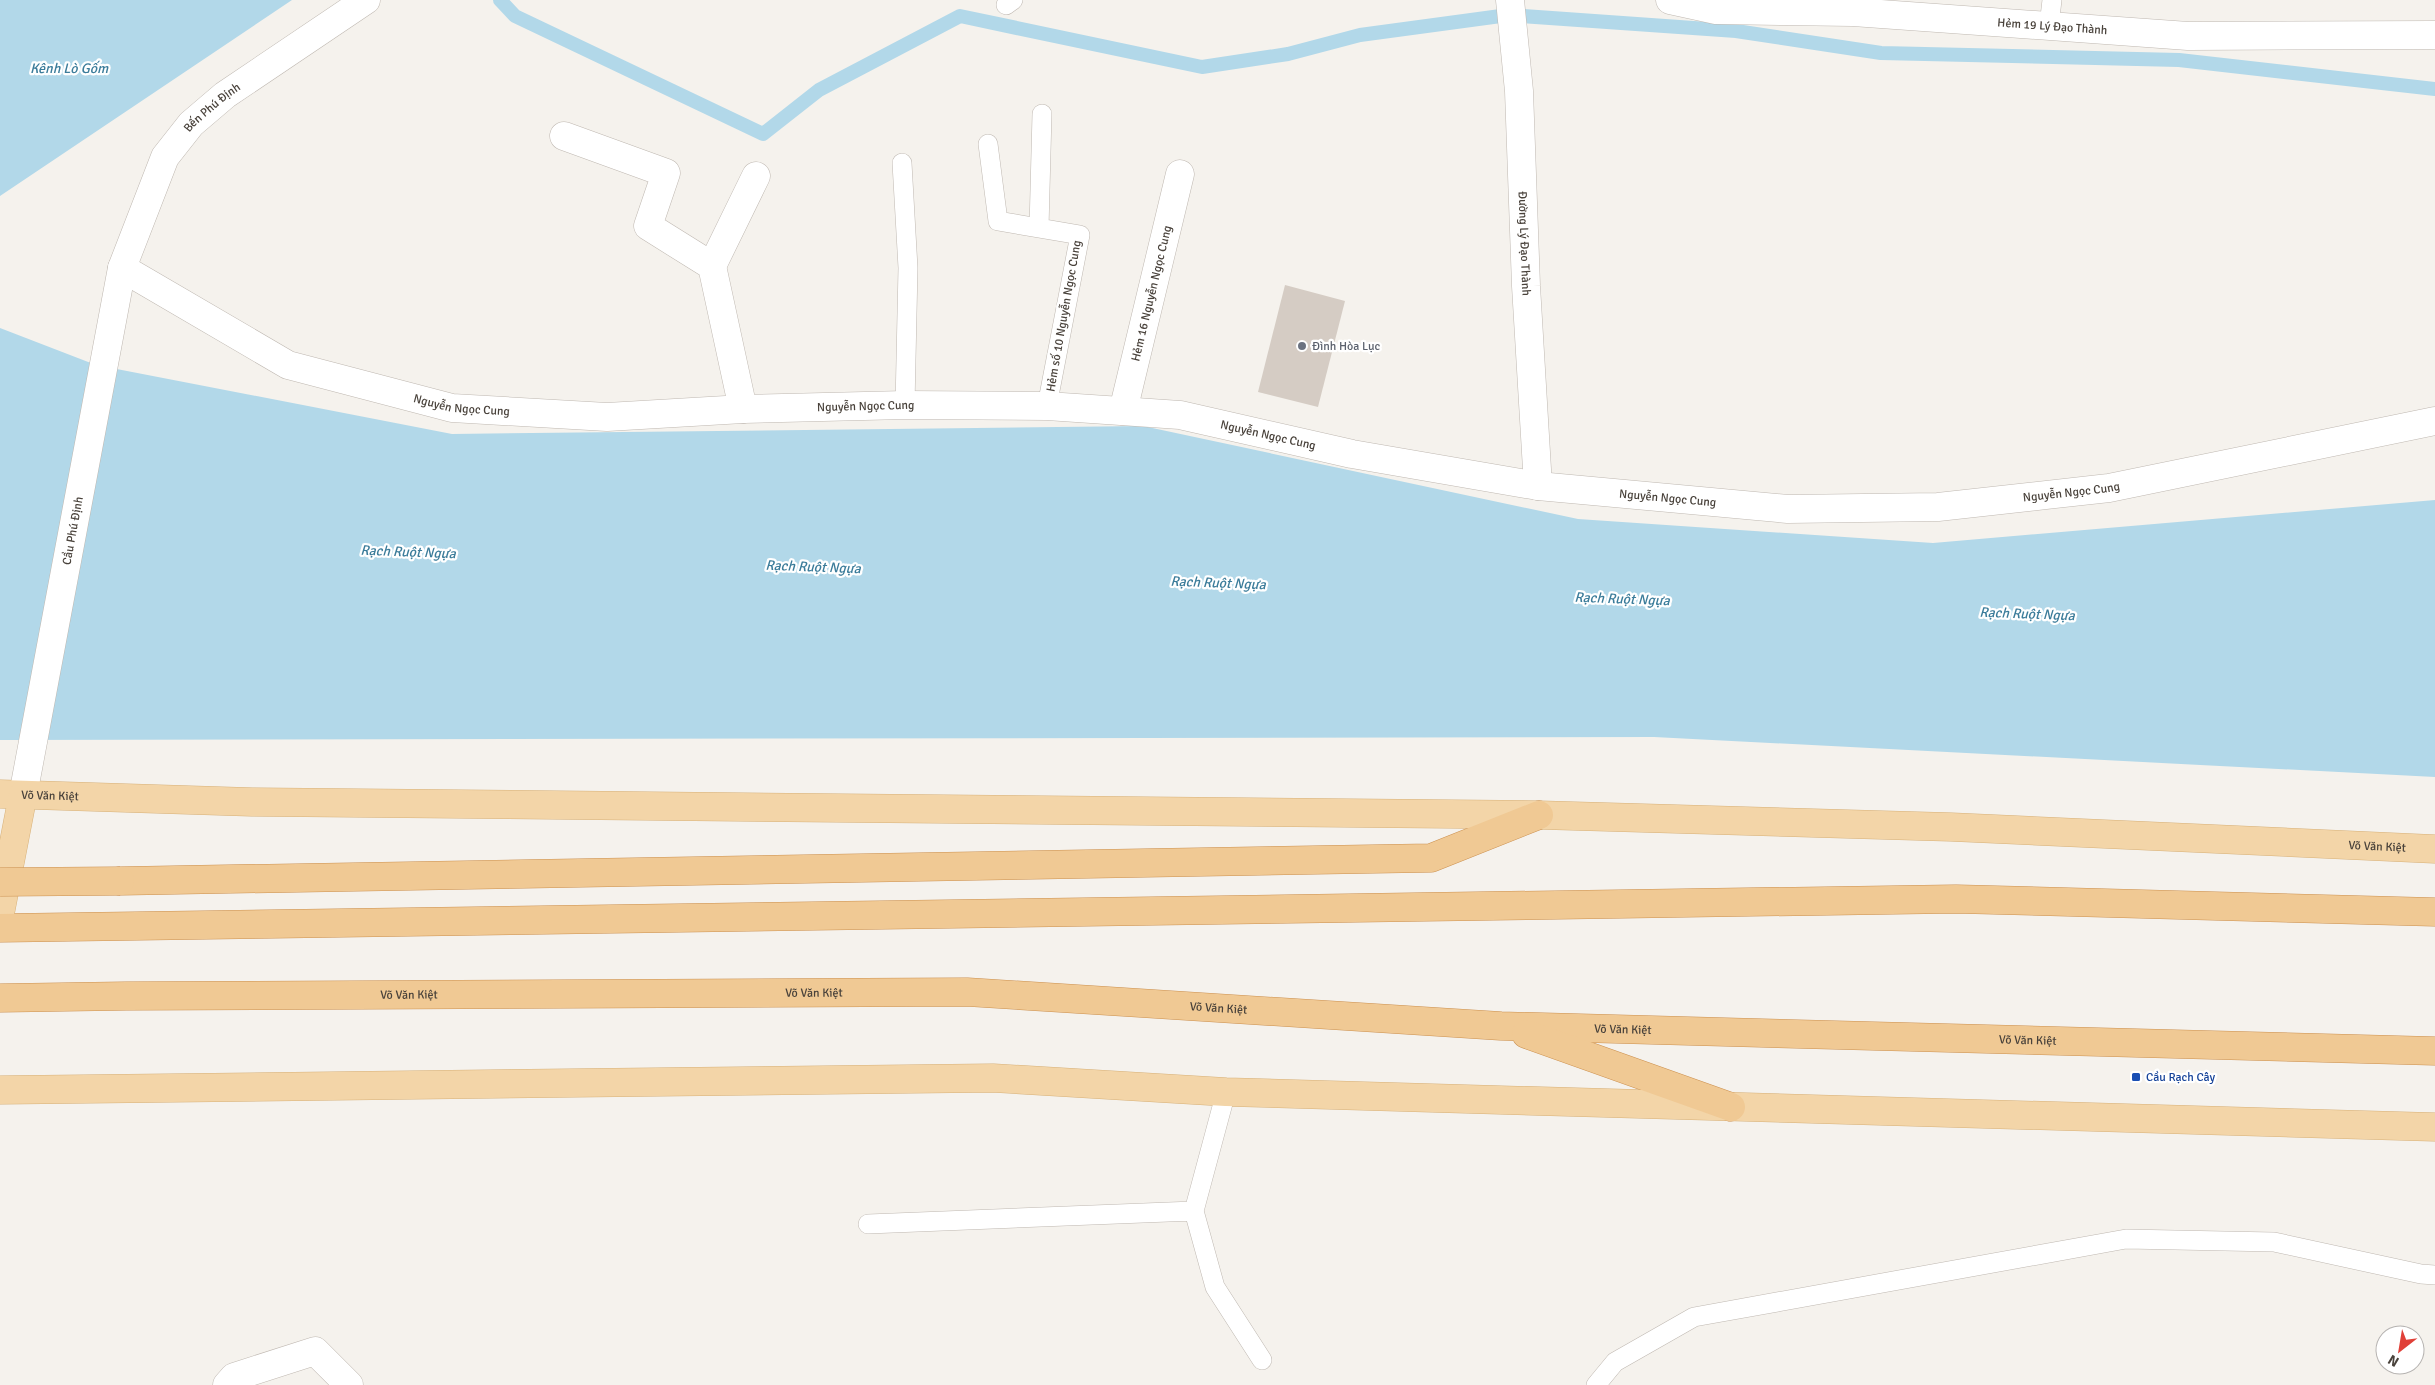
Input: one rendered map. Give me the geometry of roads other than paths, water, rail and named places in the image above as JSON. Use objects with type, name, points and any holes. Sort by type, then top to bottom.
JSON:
[{"type":"highway","name":"Võ Văn Kiệt","points":[[0,882],[1430,858],[1539,815]]},
{"type":"highway","points":[[0,928],[1956,899],[2435,912]]},
{"type":"highway","name":"Võ Văn Kiệt","points":[[0,998],[967,992],[1500,1026],[2435,1051]]},
{"type":"highway","points":[[1500,1026],[1731,1107]]},
{"type":"main road","name":"Võ Văn Kiệt","points":[[12,795],[252,802],[1539,815],[1941,827],[2435,848]]},
{"type":"main road","points":[[0,914],[12,795]]},
{"type":"main road","points":[[0,1090],[993,1078],[1226,1092],[2435,1127]]},
{"type":"street","name":"Đường Lý Đạo Thành","points":[[1510,0],[1514,57],[1519,91],[1526,286],[1538,486]]},
{"type":"street","name":"Hẻm 19 Lý Đạo Thành","points":[[1670,0],[1717,5],[1853,12],[2050,13],[2188,36],[2435,35]]},
{"type":"street","name":"Bến Phú Định","points":[[122,268],[165,157],[191,124],[225,95],[358,5]]},
{"type":"street","points":[[564,136],[666,173],[648,226],[712,266]]},
{"type":"street","name":"Hẻm 16 Nguyễn Ngọc Cung","points":[[1123,411],[1180,174]]},
{"type":"street","points":[[743,409],[712,266],[756,176]]},
{"type":"street","name":"Nguyễn Ngọc Cung","points":[[122,268],[288,365],[452,408],[607,417],[743,409],[905,405],[1048,406],[1180,415],[1352,454],[1538,486],[1788,509],[1938,507],[2109,488],[2435,421]]},
{"type":"street","name":"Cầu Phú Định","points":[[12,795],[30,756],[122,268]]},
{"type":"street","points":[[227,1385],[234,1377],[315,1351],[349,1385]]},
{"type":"lane","points":[[1039,228],[1042,114]]},
{"type":"lane","name":"Hẻm số 10 Nguyễn Ngọc Cung","points":[[988,144],[998,221],[1080,235],[1048,406]]},
{"type":"lane","points":[[902,163],[908,268],[905,405]]},
{"type":"lane","points":[[1226,1092],[1194,1211],[1214,1287],[1262,1360]]},
{"type":"lane","points":[[868,1224],[1194,1211]]},
{"type":"lane","points":[[1596,1385],[1615,1362],[1694,1317],[2126,1239],[2274,1242],[2421,1274],[2435,1275]]},
{"type":"water","name":"Kênh Lò Gốm","points":[[0,0],[292,0],[0,196]]},
{"type":"water","name":"Rạch Ruột Ngựa","points":[[0,328],[96,365],[452,434],[1143,426],[1578,519],[1933,543],[2435,500],[2435,777],[1654,737],[0,740]]},
{"type":"waterway","points":[[500,0],[515,16],[763,134],[819,90],[960,16],[1202,67],[1288,54],[1360,35],[1508,15],[1736,31],[1881,53],[2179,60],[2435,89]]},
{"type":"place","name":"Đình Hòa Lục","points":[[1302,346]]},
{"type":"place","name":"Cầu Rạch Cây","points":[[2136,1077]]}]
